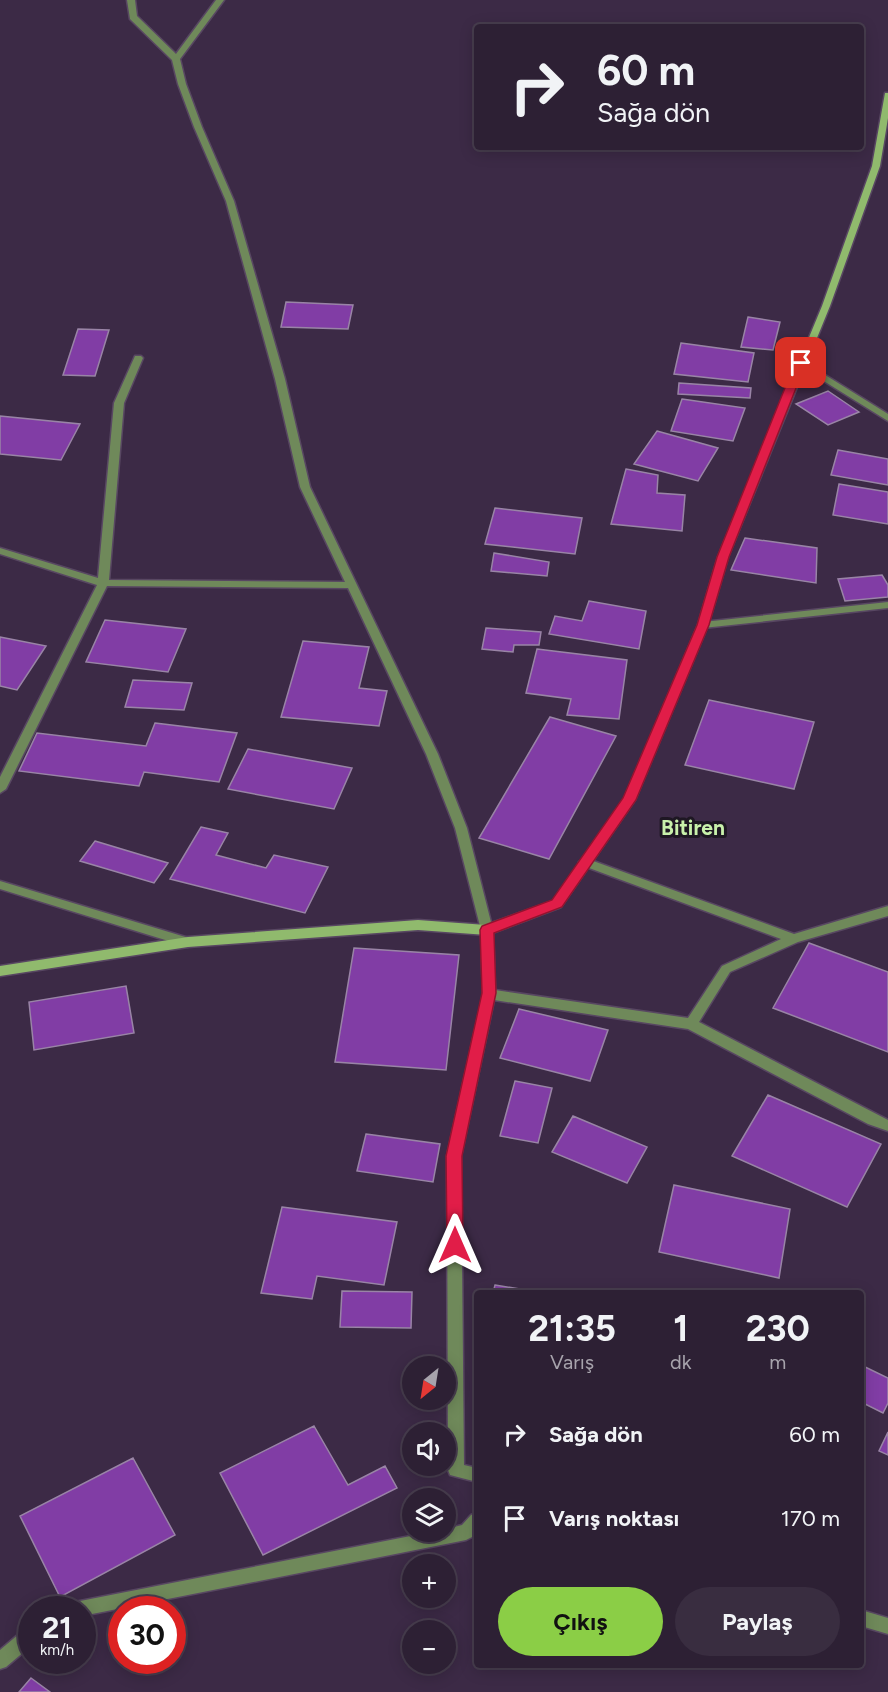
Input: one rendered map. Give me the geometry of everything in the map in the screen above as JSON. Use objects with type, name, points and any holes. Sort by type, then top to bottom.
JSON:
[{"type":"street","points":[[131,0],[132,17],[176,59],[194,116],[230,201],[280,379],[304,487],[432,754],[461,828],[487,930],[489,993],[454,1156],[456,1470],[474,1475]]},
{"type":"street","points":[[176,59],[220,0]]},
{"type":"street","points":[[0,971],[188,942],[418,925],[487,930],[557,904],[629,800],[703,625],[723,557],[826,306],[876,166],[888,95]]},
{"type":"street","points":[[0,789],[103,583],[119,403],[138,358]]},
{"type":"street","points":[[801,363],[888,418]]},
{"type":"street","points":[[0,551],[103,583],[352,585]]},
{"type":"street","points":[[703,625],[888,605]]},
{"type":"street","points":[[585,862],[794,939]]},
{"type":"street","points":[[0,885],[188,942]]},
{"type":"street","points":[[691,1024],[726,969],[794,939],[888,911]]},
{"type":"street","points":[[489,993],[691,1024],[888,1126]]},
{"type":"street","points":[[96,1606],[466,1532],[474,1523]]},
{"type":"street","points":[[864,1619],[888,1626]]},
{"type":"street","points":[[0,1661],[18,1646]]},
{"type":"building","points":[[286,302],[353,305],[348,329],[281,327]]},
{"type":"building","points":[[748,317],[780,322],[773,350],[741,347]]},
{"type":"building","points":[[78,329],[109,330],[95,376],[63,375]]},
{"type":"building","points":[[681,343],[754,353],[748,382],[674,374]]},
{"type":"building","points":[[679,383],[751,388],[750,398],[678,394]]},
{"type":"building","points":[[828,391],[859,412],[828,425],[796,404]]},
{"type":"building","points":[[682,399],[745,408],[733,441],[671,431]]},
{"type":"building","points":[[0,416],[80,424],[61,460],[0,454]]},
{"type":"building","points":[[657,431],[718,448],[698,481],[634,464]]},
{"type":"building","points":[[838,450],[888,459],[888,485],[831,475]]},
{"type":"building","points":[[626,469],[658,475],[657,493],[685,495],[682,531],[611,524]]},
{"type":"building","points":[[839,484],[888,492],[888,524],[833,515]]},
{"type":"building","points":[[495,508],[582,518],[575,554],[485,544]]},
{"type":"building","points":[[745,538],[817,548],[816,583],[731,570]]},
{"type":"building","points":[[494,553],[549,562],[547,576],[491,571]]},
{"type":"building","points":[[882,575],[888,585],[888,597],[845,601],[838,579]]},
{"type":"building","points":[[589,601],[646,611],[639,649],[549,634],[555,616],[582,621]]},
{"type":"building","points":[[105,620],[186,629],[168,672],[86,662]]},
{"type":"building","points":[[486,628],[541,632],[539,645],[514,645],[513,652],[482,649]]},
{"type":"building","points":[[0,637],[46,646],[17,690],[0,686]]},
{"type":"building","points":[[303,641],[369,647],[359,688],[387,691],[379,726],[281,717]]},
{"type":"building","points":[[537,649],[627,660],[619,719],[567,715],[571,699],[526,693]]},
{"type":"building","points":[[133,680],[192,683],[184,710],[125,707]]},
{"type":"building","points":[[709,700],[814,722],[794,789],[685,765]]},
{"type":"building","points":[[550,717],[616,736],[549,859],[479,838]]},
{"type":"building","points":[[155,723],[237,733],[219,782],[144,772],[139,786],[19,771],[37,733],[146,746]]},
{"type":"building","points":[[248,749],[352,768],[334,809],[228,789]]},
{"type":"building","points":[[201,827],[228,833],[216,855],[266,868],[274,855],[328,867],[305,913],[170,879]]},
{"type":"building","points":[[95,841],[168,863],[154,883],[80,861]]},
{"type":"building","points":[[809,943],[888,972],[888,1052],[773,1008]]},
{"type":"building","points":[[354,948],[459,955],[446,1070],[335,1062]]},
{"type":"building","points":[[126,986],[134,1033],[34,1050],[29,1002]]},
{"type":"building","points":[[519,1009],[608,1030],[590,1081],[500,1058]]},
{"type":"building","points":[[515,1081],[552,1088],[538,1143],[500,1136]]},
{"type":"building","points":[[768,1095],[881,1144],[847,1207],[732,1156]]},
{"type":"building","points":[[573,1116],[647,1147],[627,1183],[552,1152]]},
{"type":"building","points":[[366,1134],[440,1144],[433,1182],[357,1171]]},
{"type":"building","points":[[674,1185],[790,1209],[779,1278],[659,1252]]},
{"type":"building","points":[[282,1207],[397,1222],[384,1285],[317,1276],[312,1299],[261,1293]]},
{"type":"building","points":[[495,1285],[526,1290],[494,1290]]},
{"type":"building","points":[[342,1291],[412,1292],[411,1328],[340,1327]]},
{"type":"building","points":[[864,1366],[888,1378],[888,1403],[883,1413],[864,1404]]},
{"type":"building","points":[[314,1426],[348,1485],[385,1466],[397,1488],[263,1555],[220,1473]]},
{"type":"building","points":[[888,1432],[888,1455],[879,1451]]},
{"type":"building","points":[[133,1458],[175,1535],[60,1596],[20,1516]]},
{"type":"building","points":[[31,1678],[50,1692],[19,1692]]},
{"type":"district","name":"Bitiren","points":[[693,827]]},
{"type":"route","points":[[455,1245],[454,1156],[489,993],[487,930],[557,904],[629,800],[703,625],[723,557],[801,363]]}]
